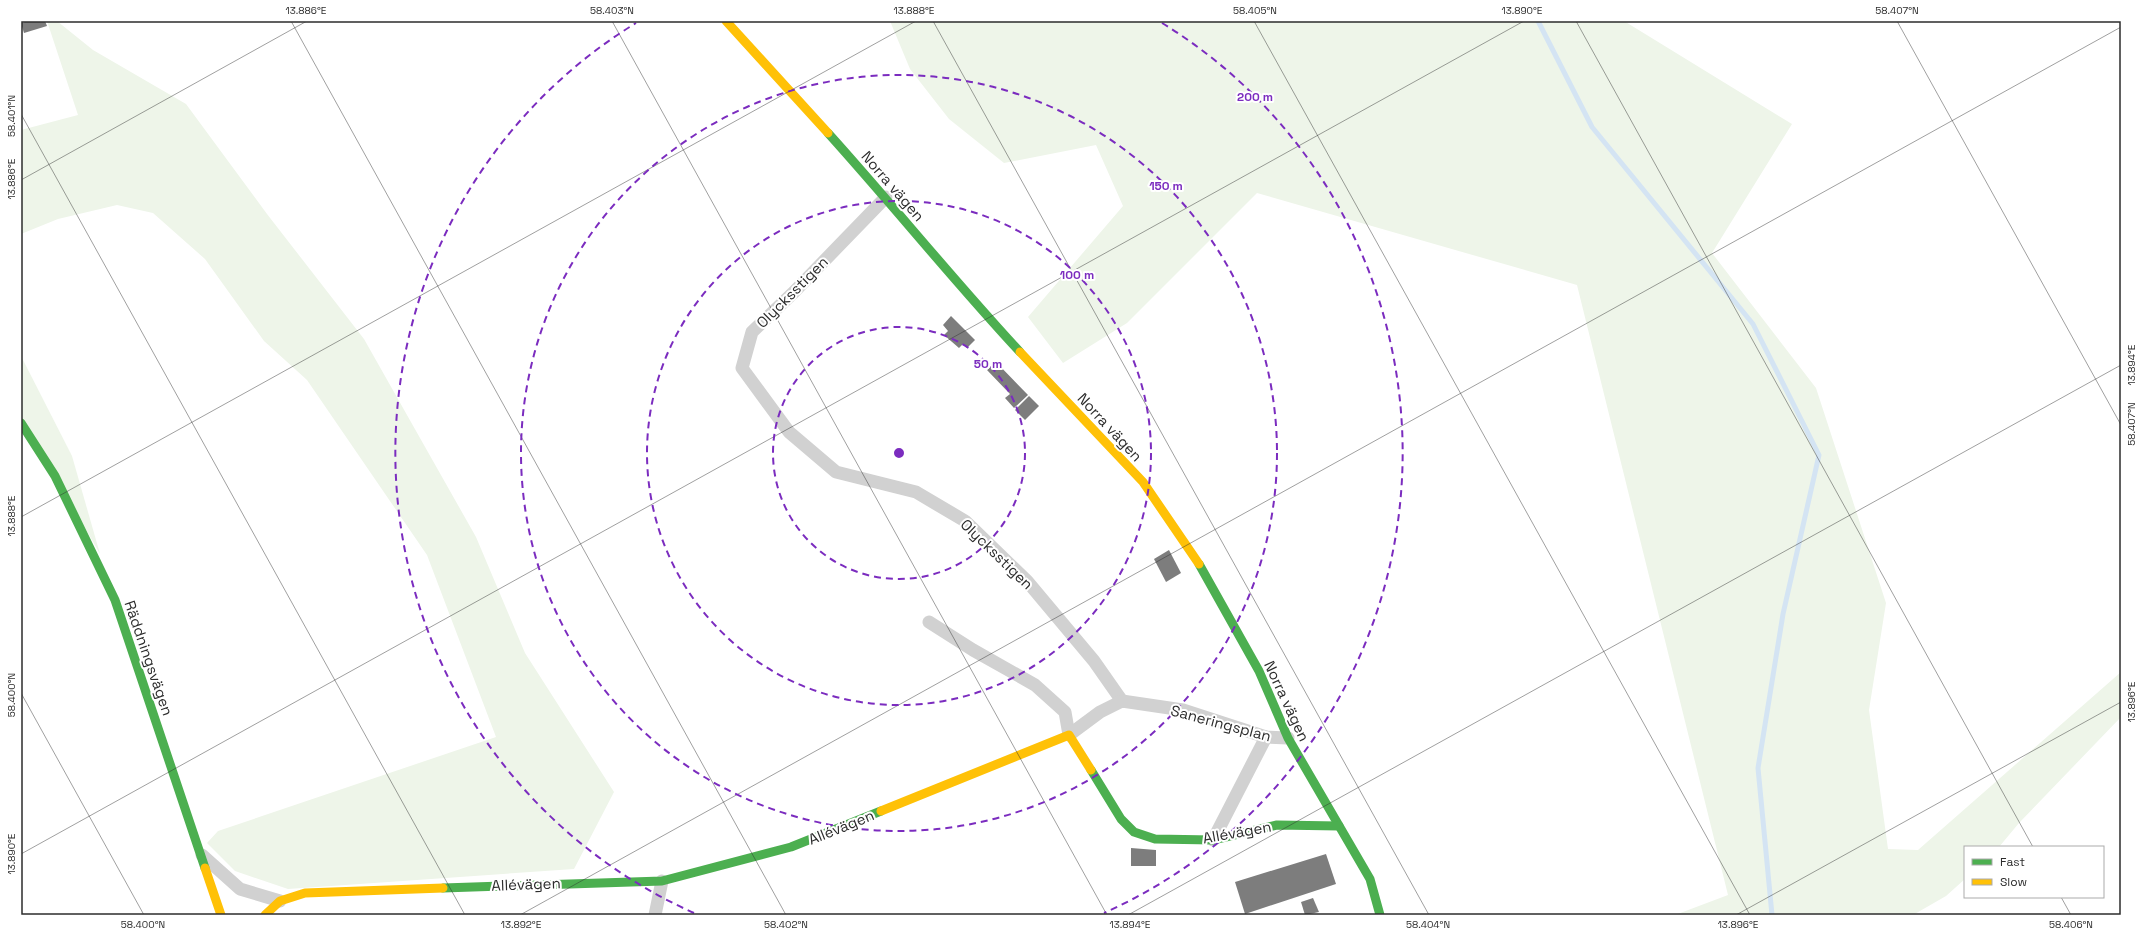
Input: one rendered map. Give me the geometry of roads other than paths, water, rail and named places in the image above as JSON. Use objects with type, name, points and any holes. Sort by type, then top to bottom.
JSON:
[{"type":"street","name":"Norra vägen","points":[[726,21],[886,197],[991,321],[1143,482],[1208,578],[1259,671],[1288,738],[1370,879],[1380,915]]},
{"type":"street","name":"Olycksstigen","points":[[886,197],[794,292],[752,332],[742,368],[789,432],[836,472],[916,492],[965,521],[1028,580],[1094,661],[1122,701]]},
{"type":"street","name":"Räddningsvägen","points":[[21,423],[54,476],[115,600],[201,854],[220,915]]},
{"type":"street","points":[[929,622],[973,650],[1035,685],[1065,712],[1069,734],[1100,712],[1122,701]]},
{"type":"street","name":"Saneringsplan","points":[[1122,701],[1183,710],[1266,737],[1288,738]]},
{"type":"street","name":"Allévägen","points":[[265,915],[280,901],[305,893],[662,881],[791,847],[1069,734],[1107,800],[1121,819],[1134,832],[1155,839],[1213,840],[1277,826],[1339,826]]},
{"type":"street","points":[[1213,840],[1266,737]]},
{"type":"street","points":[[201,854],[240,889],[280,901]]},
{"type":"street","points":[[655,915],[662,881]]},
{"type":"waterway","points":[[1538,21],[1592,127],[1753,324],[1819,455],[1783,614],[1758,768],[1772,915]]}]
